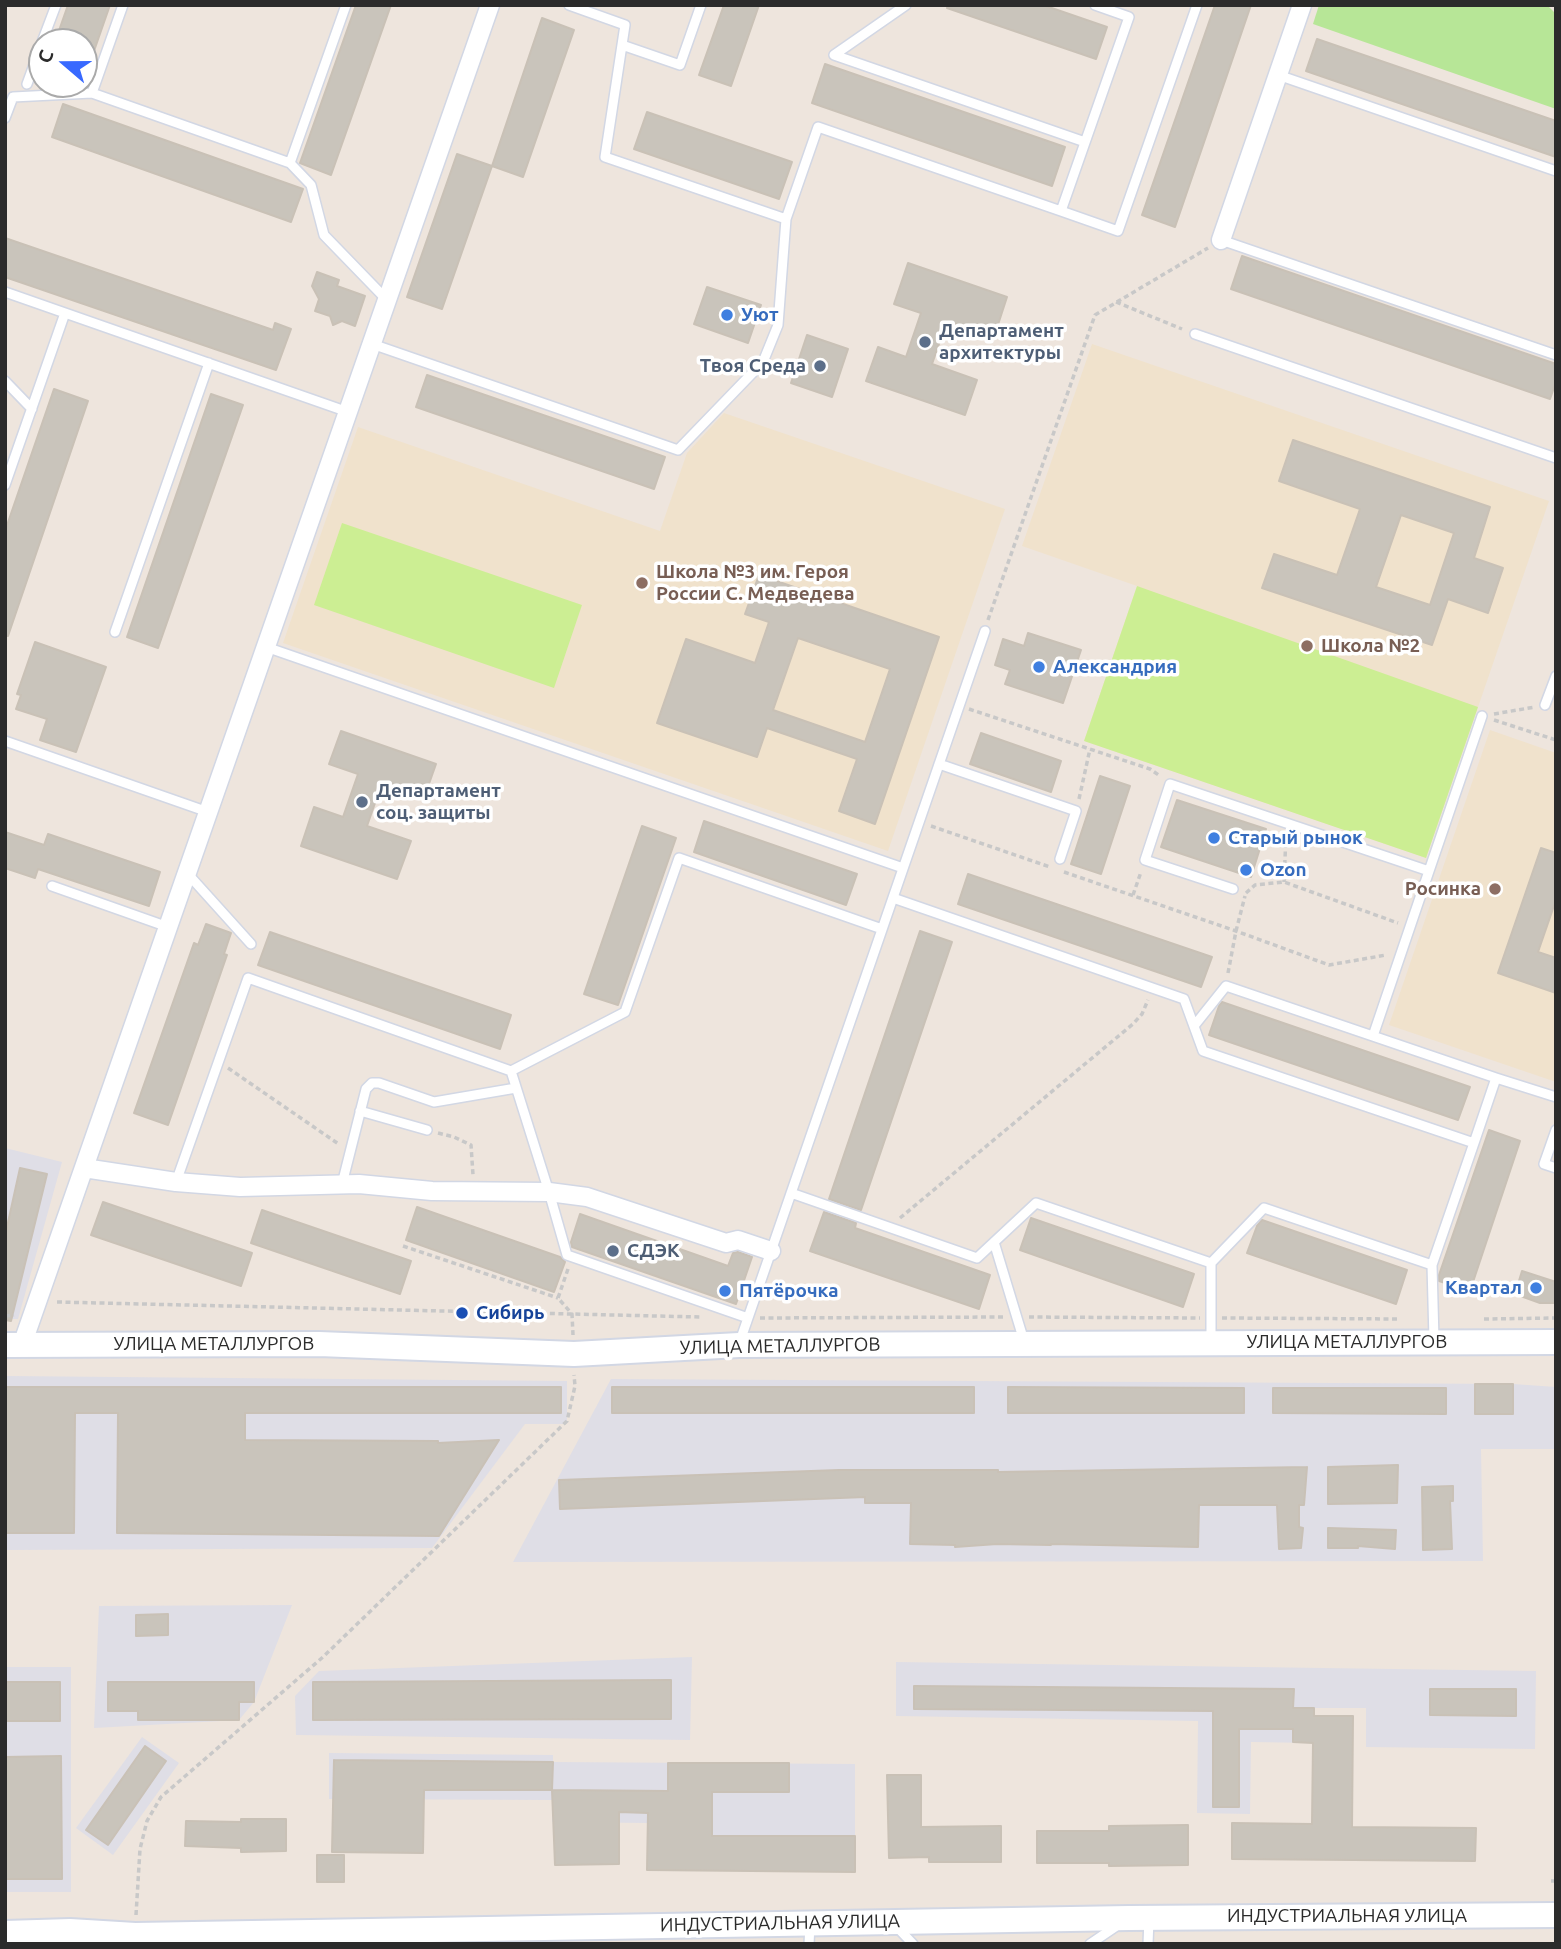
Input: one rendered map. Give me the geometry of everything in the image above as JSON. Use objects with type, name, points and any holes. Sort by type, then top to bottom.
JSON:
[{"type":"street","points":[[14,1345],[38,1301],[490,5]]},
{"type":"street","points":[[1221,240],[1302,5]]},
{"type":"street","points":[[84,1168],[176,1182],[240,1186],[359,1184],[432,1191],[549,1192],[587,1197],[726,1243],[738,1240],[771,1251]]},
{"type":"street","name":"УЛИЦА МЕТАЛЛУРГОВ","points":[[14,1345],[319,1344],[574,1354],[738,1345],[1025,1343],[1211,1330],[1434,1331],[1556,1342]]},
{"type":"street","name":"ИНДУСТРИАЛЬНАЯ УЛИЦА","points":[[5,1933],[809,1933],[891,1922],[1139,1917],[1556,1915]]},
{"type":"lane","points":[[47,28],[56,5]]},
{"type":"lane","points":[[98,76],[123,5]]},
{"type":"lane","points":[[290,163],[346,5]]},
{"type":"lane","points":[[569,5],[625,25],[605,157],[786,219]]},
{"type":"lane","points":[[622,44],[680,65],[701,5]]},
{"type":"lane","points":[[906,5],[834,55],[1085,142]]},
{"type":"lane","points":[[1061,211],[1129,17],[1095,5]]},
{"type":"lane","points":[[372,344],[678,450],[763,362],[778,325],[786,219],[818,127],[1118,231],[1197,5]]},
{"type":"lane","points":[[1278,75],[1556,171]]},
{"type":"lane","points":[[98,95],[290,163],[311,185],[324,235],[387,300]]},
{"type":"lane","points":[[5,118],[13,97],[28,96]]},
{"type":"lane","points":[[1221,240],[1556,355]]},
{"type":"lane","points":[[5,292],[348,412]]},
{"type":"lane","points":[[5,485],[65,313]]},
{"type":"lane","points":[[1195,334],[1556,458]]},
{"type":"lane","points":[[115,632],[209,363]]},
{"type":"lane","points":[[5,382],[32,409]]},
{"type":"lane","points":[[738,1345],[985,631]]},
{"type":"lane","points":[[266,647],[903,868]]},
{"type":"lane","points":[[1545,705],[1556,676]]},
{"type":"lane","points":[[1373,1036],[1482,716]]},
{"type":"lane","points":[[5,741],[208,812]]},
{"type":"lane","points":[[939,764],[1076,811],[1060,859]]},
{"type":"lane","points":[[1233,889],[1145,860],[1170,783],[1429,871]]},
{"type":"lane","points":[[176,1182],[248,978],[511,1070],[625,1012],[679,858],[882,929]]},
{"type":"lane","points":[[187,873],[251,944]]},
{"type":"lane","points":[[52,886],[168,927]]},
{"type":"lane","points":[[893,898],[1184,999],[1203,1051],[1474,1143]]},
{"type":"lane","points":[[1194,1026],[1226,986],[1556,1097]]},
{"type":"lane","points":[[511,1070],[567,1255],[748,1318]]},
{"type":"lane","points":[[1434,1331],[1433,1265],[1496,1078]]},
{"type":"lane","points":[[342,1184],[366,1089],[372,1083],[434,1102],[516,1088]]},
{"type":"lane","points":[[360,1111],[427,1130]]},
{"type":"lane","points":[[1556,1130],[1544,1164],[1556,1168]]},
{"type":"lane","points":[[791,1193],[977,1258],[1036,1203],[1211,1263]]},
{"type":"lane","points":[[1211,1330],[1211,1263],[1264,1208],[1433,1265]]},
{"type":"lane","points":[[994,1242],[1025,1343]]},
{"type":"lane","points":[[1090,1944],[1139,1917],[1148,1944]]},
{"type":"lane","points":[[891,1922],[912,1944]]},
{"type":"path","points":[[985,631],[1095,315],[1221,240]]},
{"type":"path","points":[[1116,302],[1195,334]]},
{"type":"path","points":[[1482,716],[1545,705]]},
{"type":"path","points":[[959,706],[1150,769],[1170,783]]},
{"type":"path","points":[[1482,716],[1556,740]]},
{"type":"path","points":[[1076,811],[1090,749]]},
{"type":"path","points":[[919,822],[1236,930],[1329,965],[1402,952]]},
{"type":"path","points":[[1284,882],[1286,823]]},
{"type":"path","points":[[1133,895],[1145,860]]},
{"type":"path","points":[[1226,986],[1246,893],[1255,885],[1284,882],[1410,928]]},
{"type":"path","points":[[889,1227],[1133,1024],[1142,1014],[1153,988]]},
{"type":"path","points":[[218,1062],[350,1152]]},
{"type":"path","points":[[427,1130],[471,1145],[475,1191]]},
{"type":"path","points":[[135,1935],[140,1849],[147,1821],[161,1797],[323,1657],[568,1421],[575,1386],[572,1314],[558,1298],[403,1246]]},
{"type":"path","points":[[558,1298],[572,1257]]},
{"type":"path","points":[[5,1316],[12,1316],[38,1301],[707,1317]]},
{"type":"path","points":[[748,1318],[1017,1317],[1211,1330],[1434,1331]]},
{"type":"path","points":[[1474,1319],[1556,1318]]},
{"type":"shaded area","name":"Школа №2","points":[[1092,344],[1549,501],[1426,858],[1084,741],[1137,586],[1022,546]]},
{"type":"shaded area","name":"Школа №3 им. Героя России С. Медведева","points":[[724,413],[1005,509],[888,851],[283,643],[358,427],[660,531],[687,453]]},
{"type":"shaded area","name":"Росинка","points":[[1490,730],[1556,753],[1556,1082],[1389,1025]]},
{"type":"shaded area","points":[[5,1148],[62,1162],[18,1319],[5,1319]]},
{"type":"shaded area","points":[[5,1376],[567,1381],[567,1424],[525,1424],[432,1548],[5,1550]]},
{"type":"shaded area","points":[[611,1379],[1513,1384],[1556,1387],[1556,1449],[1481,1449],[1483,1561],[513,1562]]},
{"type":"shaded area","points":[[292,1605],[254,1702],[239,1720],[94,1728],[99,1606]]},
{"type":"shaded area","points":[[692,1657],[690,1740],[296,1735],[295,1696],[319,1671]]},
{"type":"shaded area","points":[[896,1662],[1536,1671],[1535,1749],[1366,1747],[1366,1708],[1314,1708],[1313,1743],[1251,1742],[1250,1814],[1197,1813],[1198,1721],[896,1716]]},
{"type":"shaded area","points":[[5,1667],[71,1667],[71,1892],[5,1892]]},
{"type":"shaded area","points":[[142,1737],[179,1763],[113,1855],[76,1828]]},
{"type":"shaded area","points":[[329,1753],[553,1755],[553,1762],[855,1764],[855,1872],[647,1870],[648,1823],[552,1822],[552,1800],[329,1799]]},
{"type":"green space","points":[[1319,5],[1547,5],[1556,14],[1556,109],[1313,24]]},
{"type":"green space","points":[[342,523],[582,605],[554,688],[314,605]]},
{"type":"green space","points":[[1137,586],[1478,707],[1426,858],[1084,741]]},
{"type":"building","points":[[68,5],[110,5],[98,40],[98,28],[60,28]]},
{"type":"building","points":[[356,5],[391,5],[331,175],[300,163]]},
{"type":"building","points":[[724,5],[759,5],[731,86],[699,75]]},
{"type":"building","points":[[948,5],[1043,5],[1107,27],[1096,59],[947,8]]},
{"type":"building","points":[[1215,5],[1251,5],[1175,227],[1142,215]]},
{"type":"building","points":[[542,18],[574,30],[523,177],[492,166]]},
{"type":"building","points":[[1317,39],[1556,121],[1556,157],[1306,71]]},
{"type":"building","points":[[825,64],[1065,147],[1052,186],[812,103]]},
{"type":"building","points":[[63,104],[303,189],[291,222],[52,137]]},
{"type":"building","points":[[647,112],[792,162],[779,199],[634,149]]},
{"type":"building","points":[[457,154],[492,166],[442,309],[407,297]]},
{"type":"building","points":[[5,238],[273,330],[275,323],[291,329],[276,370],[5,277]]},
{"type":"building","points":[[1242,256],[1556,364],[1556,382],[1550,399],[1231,289]]},
{"type":"building","name":"Департамент архитектуры","points":[[908,263],[1007,297],[994,337],[947,321],[932,364],[977,380],[965,415],[866,381],[878,347],[906,357],[921,313],[894,304]]},
{"type":"building","points":[[317,272],[339,280],[337,286],[365,296],[355,326],[342,321],[333,325],[330,316],[315,311],[319,299],[312,286]]},
{"type":"building","name":"Уют","points":[[707,287],[761,305],[748,343],[694,324]]},
{"type":"building","name":"Твоя Среда","points":[[807,335],[848,349],[832,397],[791,383]]},
{"type":"building","points":[[427,375],[665,457],[654,489],[416,407]]},
{"type":"building","points":[[54,389],[88,401],[8,636],[5,635],[5,531]]},
{"type":"building","points":[[211,394],[243,405],[158,648],[127,637]]},
{"type":"building","points":[[1293,440],[1490,507],[1474,558],[1503,568],[1488,613],[1448,599],[1432,645],[1262,588],[1274,554],[1337,575],[1360,509],[1279,481]],"holes":[[[1401,515],[1454,533],[1430,605],[1376,587]]]},
{"type":"building","points":[[759,575],[939,637],[875,824],[839,811],[857,759],[767,728],[757,757],[657,723],[686,639],[755,663],[769,622],[745,614]],"holes":[[[798,638],[890,669],[865,742],[773,710]]]},
{"type":"building","name":"Александрия","points":[[1028,633],[1081,650],[1063,703],[1005,684],[1010,670],[995,665],[1003,639],[1024,646]]},
{"type":"building","points":[[35,642],[106,667],[76,752],[40,740],[47,719],[16,709],[21,695],[17,694]]},
{"type":"building","name":"Департамент соц. защиты","points":[[341,731],[436,764],[424,798],[382,783],[367,826],[411,841],[397,879],[301,846],[314,807],[343,817],[358,774],[329,764]]},
{"type":"building","points":[[981,733],[1061,761],[1051,792],[970,764]]},
{"type":"building","points":[[1100,776],[1130,786],[1101,874],[1071,864]]},
{"type":"building","name":"Старый рынок","points":[[1177,800],[1266,829],[1251,877],[1161,847]]},
{"type":"building","points":[[704,821],[857,874],[846,905],[694,852]]},
{"type":"building","points":[[642,826],[676,838],[618,1005],[584,994]]},
{"type":"building","points":[[5,832],[44,845],[48,834],[160,872],[149,906],[38,869],[35,878],[5,868]]},
{"type":"building","points":[[1541,848],[1556,853],[1556,900],[1538,952],[1556,958],[1556,993],[1498,973]]},
{"type":"building","points":[[968,874],[1212,957],[1201,987],[958,904]]},
{"type":"building","points":[[206,924],[231,933],[224,954],[227,955],[168,1125],[134,1113],[194,943],[198,945]]},
{"type":"building","points":[[920,931],[952,942],[861,1210],[829,1199]]},
{"type":"building","points":[[270,932],[511,1015],[500,1049],[258,965]]},
{"type":"building","points":[[1222,1002],[1470,1087],[1458,1120],[1209,1035]]},
{"type":"building","points":[[1489,1130],[1520,1141],[1470,1291],[1439,1281],[1439,1275]]},
{"type":"building","points":[[20,1168],[47,1174],[11,1321],[5,1320],[5,1236]]},
{"type":"building","points":[[103,1202],[252,1253],[241,1286],[91,1235]]},
{"type":"building","points":[[417,1207],[560,1257],[565,1262],[554,1292],[406,1240]]},
{"type":"building","points":[[262,1210],[411,1261],[400,1294],[251,1243]]},
{"type":"building","points":[[824,1212],[856,1223],[855,1228],[990,1275],[979,1309],[810,1251]]},
{"type":"building","points":[[580,1214],[728,1266],[733,1253],[752,1257],[736,1304],[572,1247],[571,1242]]},
{"type":"building","points":[[1031,1218],[1194,1274],[1183,1307],[1020,1250]]},
{"type":"building","points":[[1262,1220],[1407,1270],[1396,1304],[1247,1253]]},
{"type":"building","name":"Квартал","points":[[1522,1271],[1556,1282],[1556,1303],[1540,1303],[1515,1294]]},
{"type":"building","points":[[1475,1384],[1513,1384],[1513,1414],[1475,1414]]},
{"type":"building","points":[[5,1387],[561,1387],[561,1413],[245,1413],[245,1440],[438,1443],[499,1440],[439,1536],[117,1533],[118,1413],[75,1413],[74,1533],[5,1533]]},
{"type":"building","points":[[612,1387],[974,1387],[974,1413],[612,1413]]},
{"type":"building","points":[[1008,1387],[1244,1388],[1244,1413],[1008,1413]]},
{"type":"building","points":[[1273,1388],[1446,1388],[1446,1414],[1273,1413]]},
{"type":"building","points":[[1398,1465],[1397,1503],[1328,1504],[1328,1467]]},
{"type":"building","points":[[1307,1467],[1304,1505],[1299,1505],[1299,1527],[1303,1528],[1301,1548],[1279,1549],[1277,1505],[1199,1505],[1198,1547],[997,1544],[955,1547],[910,1544],[911,1503],[865,1503],[865,1497],[560,1509],[559,1480],[839,1470],[998,1472]]},
{"type":"building","points":[[1453,1486],[1453,1501],[1450,1501],[1452,1549],[1423,1550],[1422,1487]]},
{"type":"building","points":[[1328,1528],[1396,1530],[1395,1549],[1358,1546],[1328,1548]]},
{"type":"building","points":[[168,1614],[168,1635],[136,1636],[136,1615]]},
{"type":"building","points":[[671,1680],[671,1719],[313,1720],[313,1682]]},
{"type":"building","points":[[5,1682],[60,1682],[60,1721],[5,1721]]},
{"type":"building","points":[[108,1682],[254,1682],[254,1702],[239,1702],[239,1720],[138,1720],[138,1711],[108,1711]]},
{"type":"building","points":[[914,1686],[1294,1689],[1293,1708],[1314,1708],[1314,1716],[1353,1716],[1352,1827],[1476,1828],[1475,1861],[1232,1859],[1232,1823],[1312,1824],[1313,1743],[1293,1742],[1293,1729],[1239,1729],[1239,1807],[1213,1807],[1213,1711],[914,1709]]},
{"type":"building","points":[[1430,1689],[1516,1689],[1516,1716],[1430,1715]]},
{"type":"building","points":[[145,1746],[166,1761],[108,1845],[86,1830]]},
{"type":"building","points":[[61,1756],[62,1879],[5,1879],[5,1757]]},
{"type":"building","points":[[334,1760],[553,1762],[552,1790],[424,1790],[423,1853],[332,1852]]},
{"type":"building","points":[[668,1763],[789,1763],[789,1792],[712,1792],[712,1836],[855,1836],[855,1872],[647,1870],[648,1813],[619,1812],[619,1864],[555,1865],[552,1790],[668,1791]]},
{"type":"building","points":[[887,1775],[921,1775],[921,1827],[1001,1826],[1001,1862],[929,1862],[929,1857],[889,1858]]},
{"type":"building","points":[[241,1819],[286,1819],[286,1851],[241,1852],[241,1848],[185,1846],[186,1821],[241,1822]]},
{"type":"building","points":[[1188,1825],[1188,1865],[1037,1863],[1037,1831],[1109,1831],[1109,1826]]},
{"type":"building","points":[[317,1855],[344,1855],[344,1882],[317,1882]]},
{"type":"place","name":"Уют","points":[[727,315]]},
{"type":"place","name":"Департамент архитектуры","points":[[925,342]]},
{"type":"place","name":"Твоя Среда","points":[[820,366]]},
{"type":"place","name":"Школа №3 им. Героя России С. Медведева","points":[[642,583]]},
{"type":"place","name":"Школа №2","points":[[1307,646]]},
{"type":"place","name":"Александрия","points":[[1039,667]]},
{"type":"place","name":"Департамент соц. защиты","points":[[362,802]]},
{"type":"place","name":"Старый рынок","points":[[1214,838]]},
{"type":"place","name":"Ozon","points":[[1246,870]]},
{"type":"place","name":"Росинка","points":[[1495,889]]},
{"type":"place","name":"СДЭК","points":[[613,1251]]},
{"type":"place","name":"Квартал","points":[[1536,1288]]},
{"type":"place","name":"Пятёрочка","points":[[725,1291]]},
{"type":"place","name":"Сибирь","points":[[462,1313]]}]
